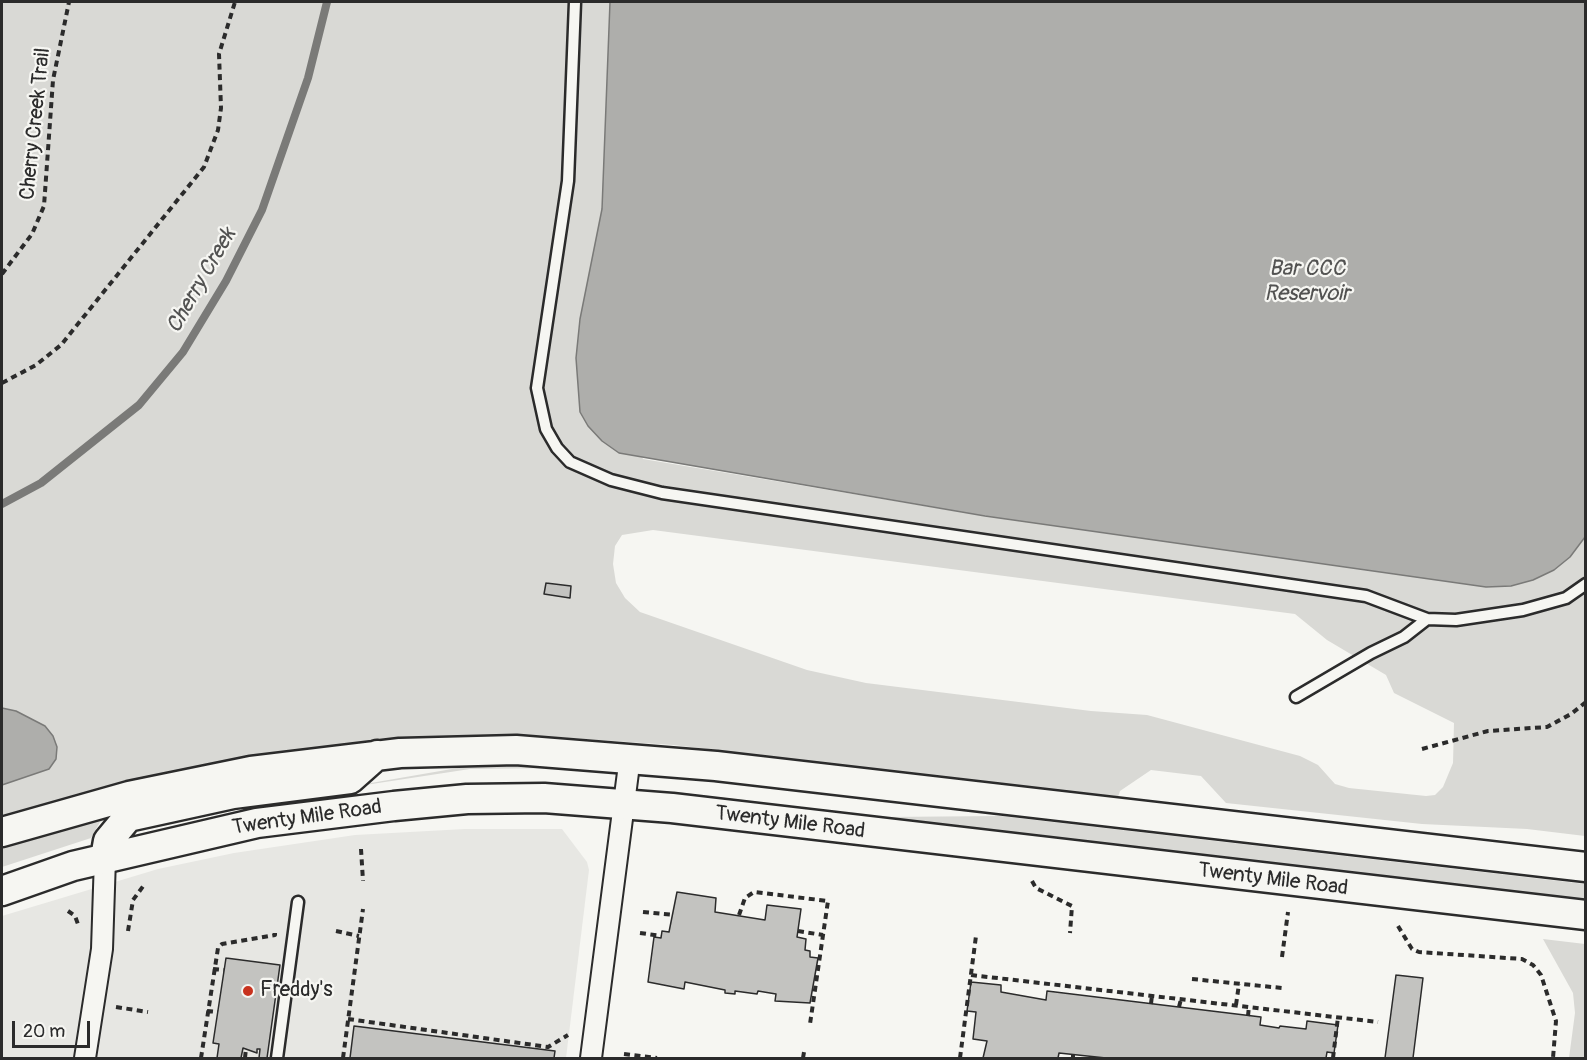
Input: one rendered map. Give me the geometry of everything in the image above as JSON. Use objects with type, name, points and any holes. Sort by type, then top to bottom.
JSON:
[{"type":"main road","points":[[2,832],[79,808],[182,783],[275,767],[377,755],[516,750],[630,758],[1586,867]]},
{"type":"main road","points":[[105,858],[108,841],[128,817],[233,794],[350,779],[377,755]]},
{"type":"main road","name":"Twenty Mile Road","points":[[2,891],[47,874],[220,830],[315,814],[394,806],[467,800],[544,798],[625,804],[1586,915]]},
{"type":"street","points":[[591,1059],[630,758]]},
{"type":"street","points":[[85,1059],[102,950],[105,916],[105,858]]},
{"type":"lane","points":[[575,2],[568,181],[537,388],[546,429],[557,448],[570,462],[603,477],[662,493],[1366,596],[1427,619],[1456,620],[1523,610],[1566,598],[1586,584]]},
{"type":"lane","points":[[1296,697],[1417,629],[1427,619]]},
{"type":"lane","points":[[277,1059],[298,902]]},
{"type":"path","name":"Cherry Creek Trail","points":[[2,274],[32,234],[44,206],[53,80],[69,2]]},
{"type":"path","points":[[2,383],[36,366],[61,345],[204,167],[218,130],[221,108],[219,54],[235,2]]},
{"type":"path","points":[[1422,749],[1488,730],[1547,727],[1571,714],[1586,702]]},
{"type":"path","points":[[361,849],[363,881]]},
{"type":"path","points":[[1032,881],[1036,888],[1072,906],[1070,933]]},
{"type":"path","points":[[739,915],[742,902],[754,892],[828,901],[810,1024]]},
{"type":"path","points":[[343,1059],[363,909]]},
{"type":"path","points":[[644,912],[674,915]]},
{"type":"path","points":[[1282,957],[1288,912]]},
{"type":"path","points":[[1398,926],[1412,949],[1419,952],[1522,959],[1533,965],[1541,975],[1557,1021],[1552,1059]]},
{"type":"path","points":[[201,1059],[216,952],[222,944],[275,935],[275,927]]},
{"type":"path","points":[[336,931],[359,936]]},
{"type":"path","points":[[798,931],[823,935]]},
{"type":"path","points":[[640,933],[661,936]]},
{"type":"path","points":[[960,1059],[976,936]]},
{"type":"path","points":[[213,969],[224,970]]},
{"type":"path","points":[[971,975],[1378,1022]]},
{"type":"path","points":[[1192,979],[1282,988]]},
{"type":"path","points":[[1236,1005],[1239,984]]},
{"type":"path","points":[[1150,1004],[1152,996]]},
{"type":"path","points":[[1179,1008],[1180,999]]},
{"type":"path","points":[[1248,1016],[1249,1006]]},
{"type":"path","points":[[115,1007],[148,1012]]},
{"type":"path","points":[[207,1011],[218,1012]]},
{"type":"path","points":[[1316,1022],[1317,1014]]},
{"type":"path","points":[[1334,1059],[1338,1017]]},
{"type":"path","points":[[348,1019],[548,1047],[568,1035]]},
{"type":"path","points":[[245,1059],[246,1048]]},
{"type":"path","points":[[803,1059],[804,1053]]},
{"type":"path","points":[[624,1054],[657,1059]]},
{"type":"shaded area","points":[[2,2],[610,2],[602,209],[580,319],[643,459],[985,516],[1486,587],[1511,586],[1570,557],[1585,537],[1585,836],[1527,829],[1422,824],[1226,803],[1201,776],[1151,770],[1120,791],[1118,797],[673,745],[538,736],[404,739],[251,756],[102,787],[2,817]],"holes":[[[653,530],[1295,614],[1327,640],[1386,675],[1394,693],[1454,723],[1453,763],[1443,787],[1435,795],[1349,788],[1335,784],[1318,765],[1300,756],[1147,715],[1091,711],[866,683],[807,670],[640,612],[625,598],[616,583],[613,564],[615,546],[622,535]]]},
{"type":"shaded area","points":[[475,765],[561,766],[563,768],[470,769],[313,793]]},
{"type":"shaded area","points":[[676,792],[883,817],[1001,816],[1585,884],[1585,902],[674,794]]},
{"type":"shaded area","points":[[112,815],[112,818],[100,822],[91,838],[2,867],[2,848]]},
{"type":"shaded area","points":[[465,829],[562,829],[587,862],[589,870],[566,1058],[2,1058],[2,916],[158,869],[234,853],[355,835]]},
{"type":"shaded area","points":[[1543,939],[1585,944],[1585,1058],[1569,1058],[1575,1013],[1573,993]]},
{"type":"water","name":"Bar CCC Reservoir","points":[[610,2],[1585,2],[1585,537],[1570,557],[1554,570],[1533,580],[1511,586],[1486,587],[985,516],[619,453],[602,441],[588,426],[580,412],[576,358],[580,319],[602,209]]},
{"type":"water","points":[[2,708],[16,711],[45,726],[53,736],[57,747],[56,759],[49,769],[2,785]]},
{"type":"building","points":[[546,583],[571,586],[570,598],[544,594]]},
{"type":"building","points":[[677,892],[716,898],[715,912],[765,920],[767,905],[801,909],[797,937],[806,939],[805,950],[810,951],[810,957],[818,958],[810,1003],[775,1001],[776,994],[758,991],[757,994],[735,991],[735,994],[685,982],[684,989],[648,982],[654,937],[661,938],[662,931],[669,932]]},
{"type":"building","name":"Freddy's","points":[[226,958],[280,965],[267,1058],[259,1058],[260,1049],[257,1049],[257,1053],[243,1048],[241,1058],[217,1058],[219,1044],[213,1043]]},
{"type":"building","points":[[1396,975],[1423,978],[1413,1058],[1385,1058]]},
{"type":"building","points":[[971,982],[1001,985],[1001,992],[1046,1000],[1047,991],[1261,1017],[1260,1025],[1279,1028],[1280,1026],[1306,1029],[1307,1021],[1338,1025],[1334,1053],[1327,1052],[1326,1058],[1106,1058],[1059,1053],[1058,1058],[983,1058],[987,1041],[973,1039],[976,1012],[967,1011]]},
{"type":"building","points":[[354,1026],[555,1051],[554,1058],[350,1058]]},
{"type":"waterway","name":"Cherry Creek","points":[[2,504],[41,483],[139,405],[183,352],[226,281],[262,210],[308,78],[327,2]]},
{"type":"place","name":"Freddy's","points":[[248,991]]}]
